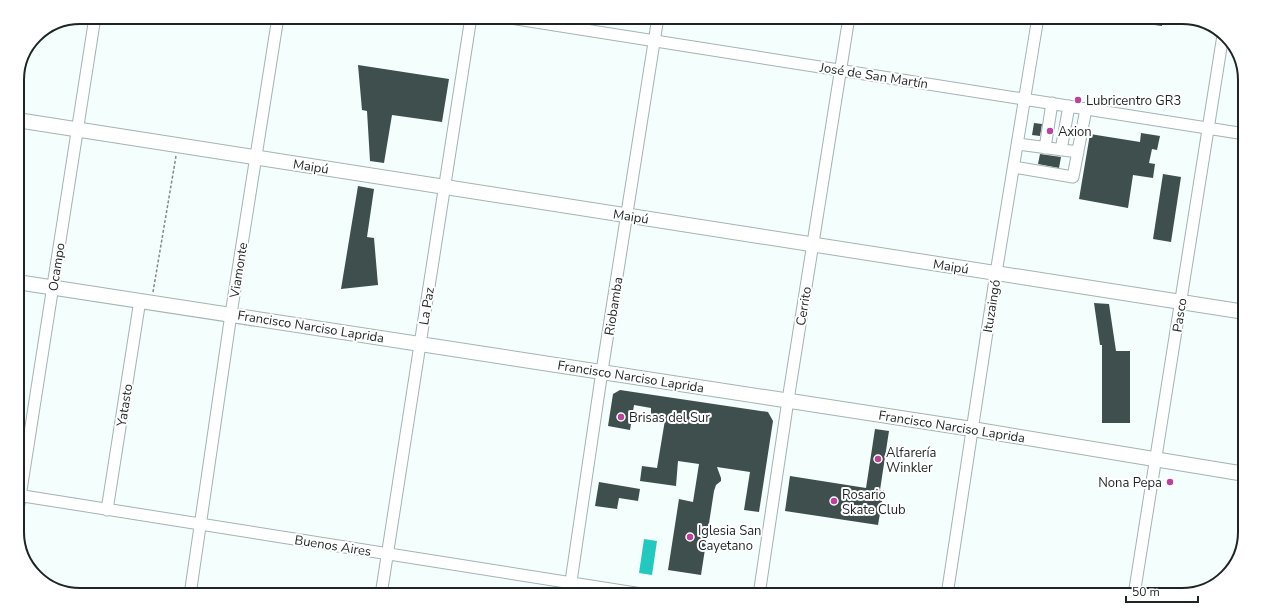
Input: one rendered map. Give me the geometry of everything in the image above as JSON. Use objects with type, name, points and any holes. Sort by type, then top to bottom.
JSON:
[{"type":"main road","name":"Maipú","points":[[24,121],[1238,311]]},
{"type":"main road","name":"Francisco Narciso Laprida","points":[[24,283],[788,400],[1238,473]]},
{"type":"street","name":"Ocampo","points":[[24,465],[94,24]]},
{"type":"street","name":"Viamonte","points":[[191,588],[277,24]]},
{"type":"street","name":"La Paz","points":[[382,588],[470,24]]},
{"type":"street","name":"José de San Martín","points":[[547,24],[1238,133]]},
{"type":"street","name":"Riobamba","points":[[570,588],[602,372],[657,24]]},
{"type":"street","name":"Cerrito","points":[[760,588],[788,400],[848,24]]},
{"type":"street","name":"Ituzaingó","points":[[948,588],[996,273],[1037,24]]},
{"type":"street","name":"Pasco","points":[[1135,588],[1222,41]]},
{"type":"street","points":[[1045,148],[1052,103]]},
{"type":"street","points":[[1061,150],[1069,106]]},
{"type":"street","points":[[1014,167],[1073,177],[1086,109]]},
{"type":"street","points":[[1018,144],[1078,152]]},
{"type":"street","name":"Yatasto","points":[[107,510],[146,301]]},
{"type":"street","name":"Buenos Aires","points":[[24,497],[603,588]]},
{"type":"path","points":[[146,301],[178,145]]},
{"type":"water","points":[[644,539],[657,541],[652,575],[639,573]]},
{"type":"building","points":[[1147,24],[1162,24],[1162,26]]},
{"type":"building","points":[[358,65],[449,79],[442,122],[392,115],[384,163],[370,161],[367,111],[362,110]]},
{"type":"building","points":[[1034,123],[1042,124],[1040,136],[1032,135]]},
{"type":"building","points":[[1141,133],[1160,136],[1157,150],[1152,149],[1149,163],[1155,164],[1153,178],[1133,175],[1128,208],[1079,199],[1090,134],[1140,142]]},
{"type":"building","points":[[1040,154],[1061,157],[1059,168],[1038,164]]},
{"type":"building","points":[[1163,174],[1181,177],[1171,242],[1153,239]]},
{"type":"building","points":[[358,186],[374,189],[367,237],[374,238],[378,285],[341,289]]},
{"type":"building","points":[[1094,303],[1109,304],[1116,351],[1130,351],[1130,423],[1102,423],[1102,345],[1100,345]]},
{"type":"building","points":[[620,390],[768,412],[773,421],[759,512],[744,510],[750,472],[717,467],[721,481],[716,485],[714,491],[701,575],[668,570],[679,499],[693,502],[699,464],[678,461],[676,486],[640,481],[642,466],[657,468],[665,420],[656,419],[657,415],[651,414],[651,408],[634,405],[630,430],[608,426],[613,394]]},
{"type":"building","name":"Rosario Skate Club","points":[[875,429],[889,431],[880,490],[884,490],[878,525],[785,511],[790,476],[866,488]]},
{"type":"building","points":[[599,482],[640,489],[638,501],[619,498],[617,509],[595,506]]},
{"type":"place","name":"Lubricentro GR3","points":[[1078,100]]},
{"type":"place","name":"Axion","points":[[1050,131]]},
{"type":"place","name":"Brisas del Sur","points":[[621,417]]},
{"type":"place","name":"Alfarería Winkler","points":[[878,459]]},
{"type":"place","name":"Nona Pepa","points":[[1170,482]]},
{"type":"place","name":"Rosario Skate Club","points":[[834,501]]},
{"type":"place","name":"Iglesia San Cayetano","points":[[690,537]]}]
